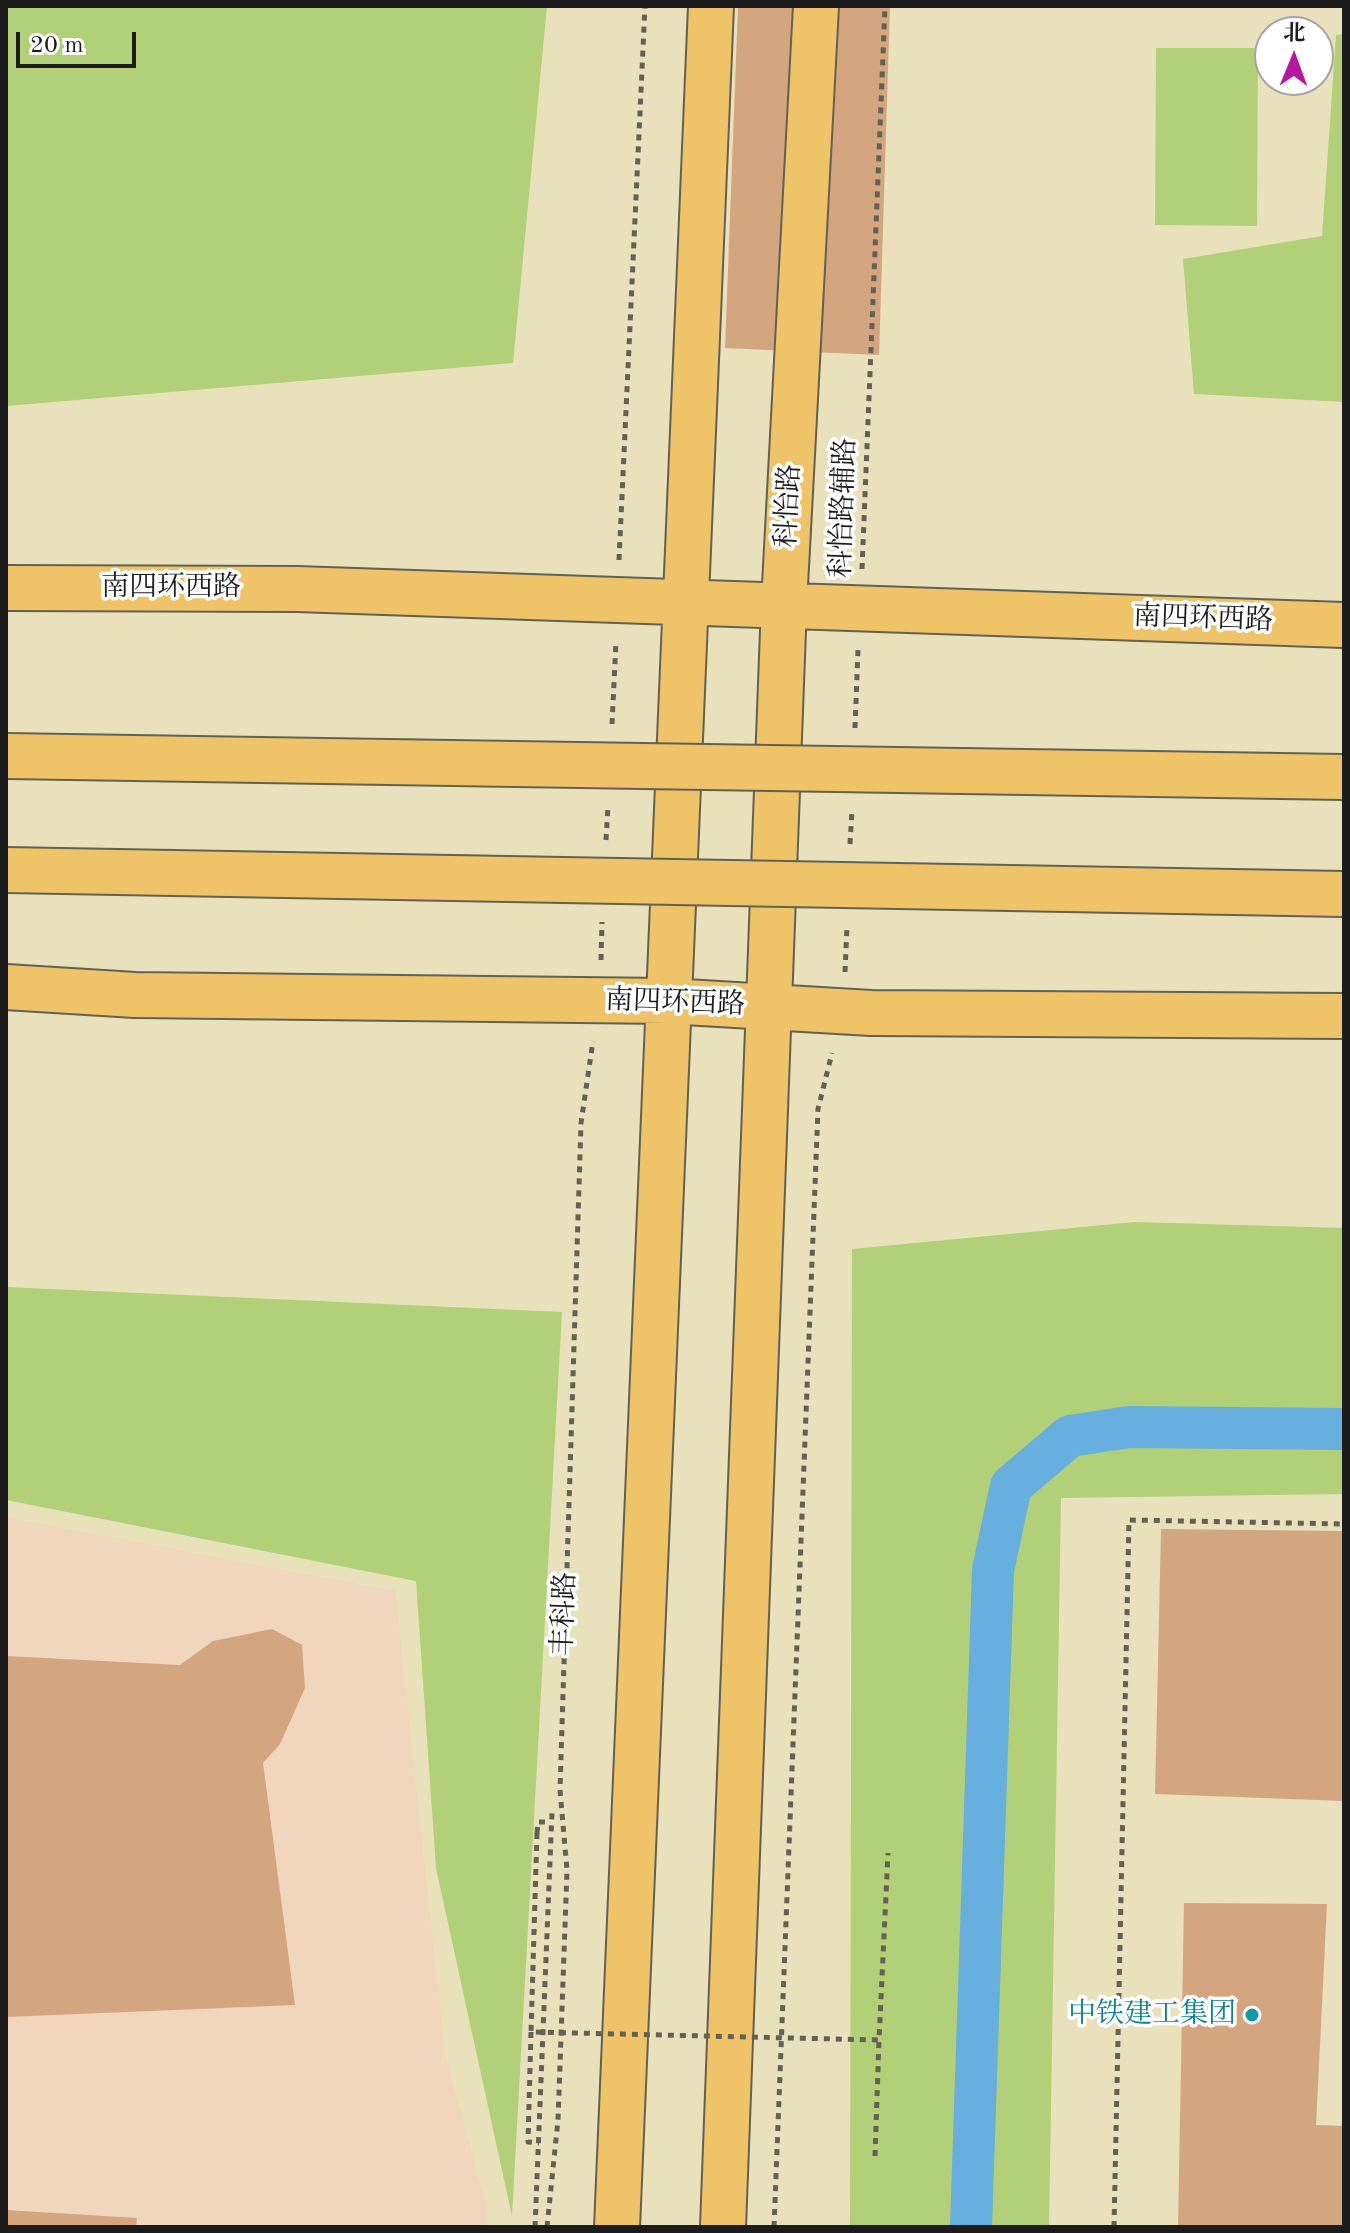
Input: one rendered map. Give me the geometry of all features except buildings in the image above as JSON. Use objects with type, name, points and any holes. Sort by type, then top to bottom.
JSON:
[{"type":"main road","points":[[617,2227],[711,6]]},
{"type":"main road","name":"科怡路","points":[[768,1006],[784,604],[816,6]]},
{"type":"main road","name":"南四环西路","points":[[6,588],[297,589],[1344,625]]},
{"type":"main road","points":[[6,756],[1344,777]]},
{"type":"main road","points":[[6,870],[1344,894]]},
{"type":"main road","name":"南四环西路","points":[[6,987],[135,995],[668,1001],[843,1011],[1344,1016]]},
{"type":"main road","points":[[723,2227],[768,1006]]},
{"type":"path","points":[[611,738],[645,6]]},
{"type":"path","name":"科怡路辅路","points":[[855,731],[885,6]]},
{"type":"path","points":[[606,846],[608,799]]},
{"type":"path","points":[[850,856],[852,809]]},
{"type":"path","points":[[599,1001],[603,908]]},
{"type":"path","points":[[774,2227],[818,1109],[843,1011],[847,918]]},
{"type":"path","name":"丰科路","points":[[547,2227],[558,2120],[567,1885],[560,1790],[581,1123],[599,1001]]},
{"type":"path","points":[[1114,2227],[1129,1520],[1344,1524]]},
{"type":"path","points":[[535,2227],[552,1812]]},
{"type":"path","points":[[539,2143],[528,2142],[537,1833],[538,1822],[551,1822]]},
{"type":"path","points":[[875,2156],[888,1853]]},
{"type":"path","points":[[531,2032],[879,2040]]},
{"type":"shaded area","points":[[6,1517],[395,1591],[445,2055],[486,2204],[485,2227],[6,2227]]},
{"type":"green space","points":[[6,6],[547,6],[513,363],[6,406]]},
{"type":"green space","points":[[1344,34],[1344,402],[1194,394],[1183,259],[1322,236],[1336,35]]},
{"type":"green space","points":[[1156,48],[1254,48],[1254,96],[1258,96],[1257,226],[1155,225]]},
{"type":"green space","points":[[1135,1222],[1344,1228],[1344,1494],[1061,1498],[1049,2227],[850,2227],[852,1249]]},
{"type":"green space","points":[[6,1287],[562,1312],[512,2216],[436,1868],[416,1581],[6,1500]]},
{"type":"waterway","points":[[971,2227],[993,1570],[1011,1486],[1070,1436],[1129,1427],[1344,1429]]},
{"type":"place","name":"中铁建工集团","points":[[1252,2015]]}]
